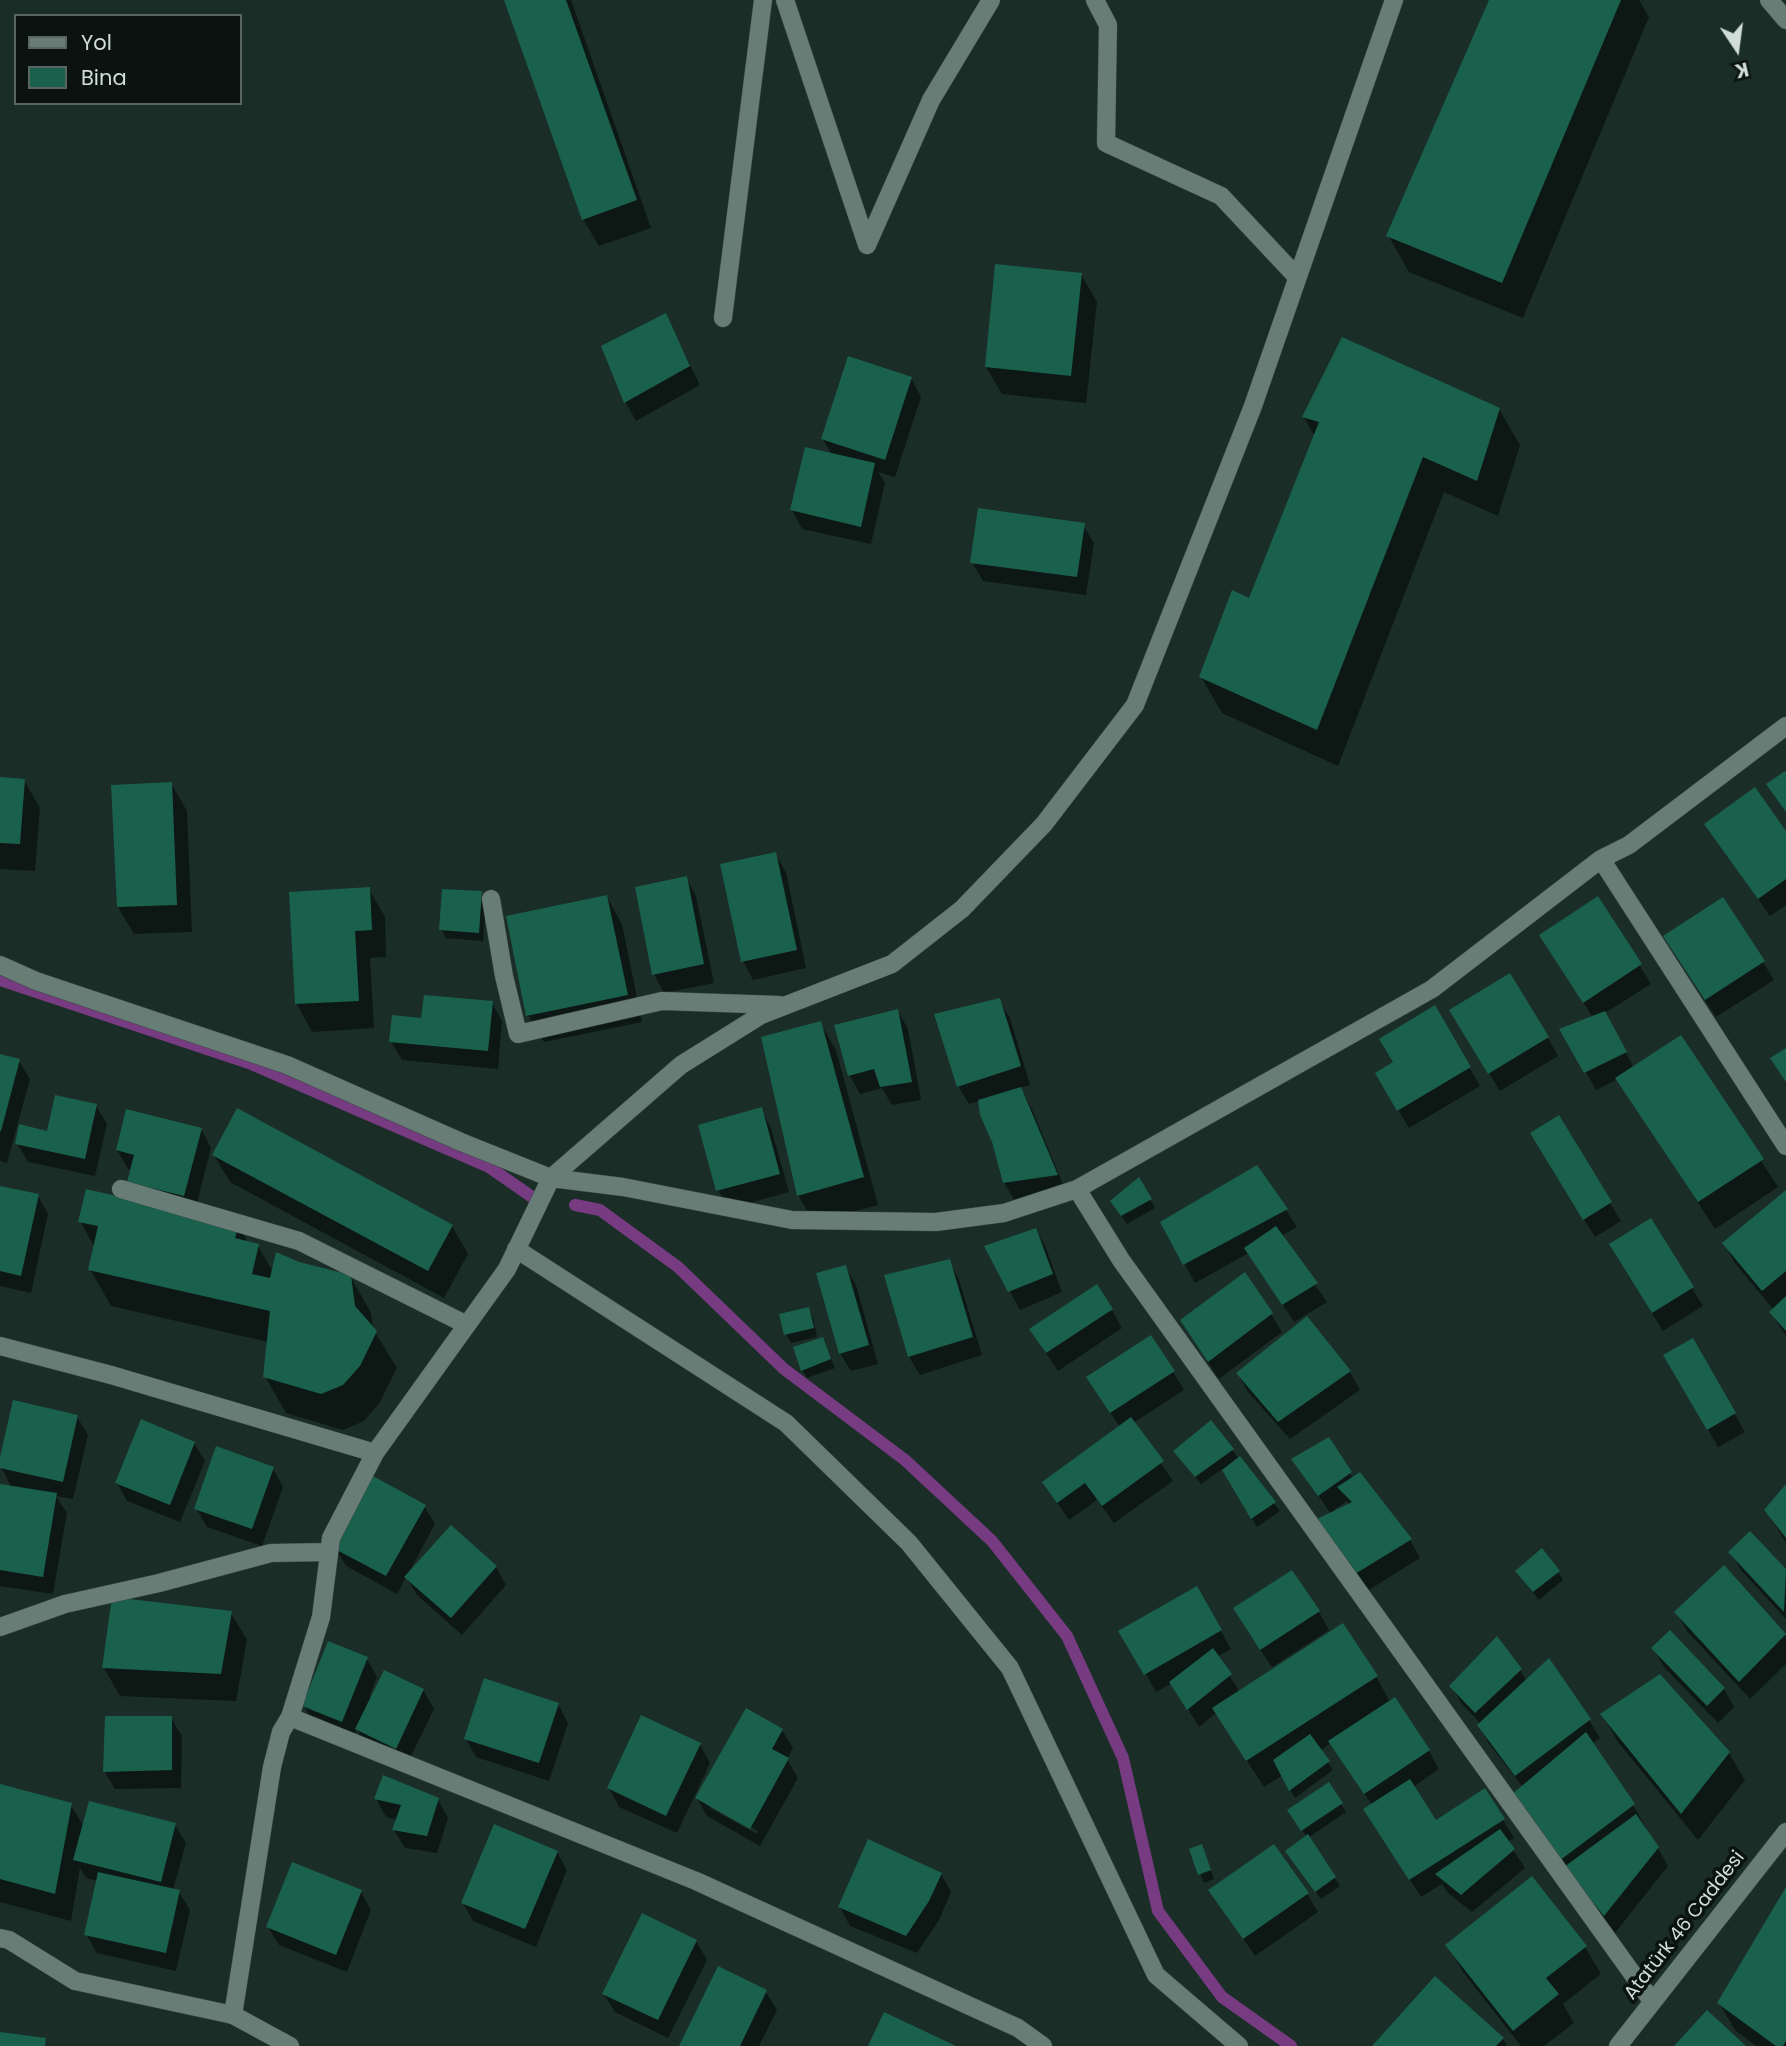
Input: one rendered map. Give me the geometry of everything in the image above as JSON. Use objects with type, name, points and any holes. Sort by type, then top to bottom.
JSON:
[{"type":"street","points":[[723,318],[763,0]]},
{"type":"street","points":[[785,0],[867,245],[931,100],[991,0]]},
{"type":"street","points":[[1095,0],[1108,25],[1106,143],[1221,196],[1297,277]]},
{"type":"street","points":[[233,2014],[272,1766],[321,1617],[331,1538],[375,1453],[507,1269],[551,1178],[681,1065],[761,1015],[892,964],[962,909],[1044,824],[1135,705],[1253,406],[1394,0]]},
{"type":"street","points":[[1769,0],[1786,20]]},
{"type":"street","points":[[0,965],[36,981],[287,1065],[461,1142],[551,1178],[622,1187],[792,1220],[936,1222],[1004,1213],[1077,1189],[1432,989],[1601,859],[1629,845],[1786,726]]},
{"type":"street","points":[[1601,859],[1786,1146]]},
{"type":"street","points":[[491,899],[504,976],[518,1034],[662,1001],[786,1005]]},
{"type":"street","points":[[121,1189],[299,1241],[467,1325]]},
{"type":"street","points":[[1077,1189],[1121,1260],[1652,2001]]},
{"type":"street","points":[[516,1249],[786,1423],[909,1543],[1010,1668],[1156,1975],[1239,2046]]},
{"type":"street","points":[[0,1346],[111,1375],[375,1453]]},
{"type":"street","points":[[0,1627],[65,1604],[159,1583],[271,1553],[329,1552]]},
{"type":"street","points":[[290,1717],[696,1881],[1018,2028],[1043,2046]]},
{"type":"street","name":"Atatürk 46 Caddesi","points":[[1618,2046],[1786,1832]]},
{"type":"street","points":[[0,1938],[9,1940],[75,1981],[233,2014],[290,2046]]},
{"type":"building","points":[[504,0],[566,0],[637,200],[582,220]]},
{"type":"building","points":[[1489,0],[1621,0],[1502,283],[1386,236]]},
{"type":"building","points":[[995,264],[1082,273],[1071,376],[985,367]]},
{"type":"building","points":[[666,313],[690,366],[624,403],[601,346]]},
{"type":"building","points":[[1342,337],[1500,408],[1477,481],[1423,457],[1317,730],[1199,677],[1232,590],[1249,598],[1319,422],[1302,417]]},
{"type":"building","points":[[848,356],[912,377],[885,460],[821,439]]},
{"type":"building","points":[[805,447],[875,463],[861,527],[790,510]]},
{"type":"building","points":[[978,508],[1085,523],[1077,577],[970,563]]},
{"type":"building","points":[[1786,772],[1786,812],[1766,784]]},
{"type":"building","points":[[0,777],[25,779],[20,844],[0,843]]},
{"type":"building","points":[[172,782],[177,905],[117,907],[111,785]]},
{"type":"building","points":[[1755,787],[1786,831],[1786,879],[1758,899],[1704,824]]},
{"type":"building","points":[[776,852],[797,950],[741,962],[720,864]]},
{"type":"building","points":[[687,876],[704,964],[652,975],[635,887]]},
{"type":"building","points":[[370,887],[372,930],[355,931],[359,1001],[295,1004],[289,892]]},
{"type":"building","points":[[442,889],[482,891],[479,933],[439,930]]},
{"type":"building","points":[[607,895],[628,995],[526,1016],[506,916]]},
{"type":"building","points":[[1598,896],[1642,964],[1583,1003],[1539,935]]},
{"type":"building","points":[[1723,897],[1765,961],[1705,1000],[1663,936]]},
{"type":"building","points":[[1510,973],[1549,1037],[1488,1074],[1449,1010]]},
{"type":"building","points":[[424,995],[493,1001],[488,1051],[389,1042],[392,1015],[421,1018]]},
{"type":"building","points":[[1000,998],[1021,1066],[957,1087],[934,1014]]},
{"type":"building","points":[[1435,1005],[1471,1067],[1397,1111],[1375,1073],[1393,1062],[1379,1039]]},
{"type":"building","points":[[898,1009],[912,1082],[880,1087],[874,1069],[848,1076],[834,1025]]},
{"type":"building","points":[[1605,1011],[1627,1052],[1584,1073],[1559,1029]]},
{"type":"building","points":[[821,1021],[864,1177],[797,1196],[761,1037]]},
{"type":"building","points":[[1681,1035],[1764,1159],[1698,1202],[1615,1078]]},
{"type":"building","points":[[1786,1048],[1786,1082],[1770,1058]]},
{"type":"building","points":[[0,1054],[20,1059],[1,1131],[0,1131]]},
{"type":"building","points":[[1021,1087],[1058,1175],[1003,1183],[992,1142],[980,1115],[978,1100]]},
{"type":"building","points":[[55,1095],[97,1104],[85,1159],[15,1144],[19,1124],[47,1131]]},
{"type":"building","points":[[762,1107],[780,1174],[716,1191],[698,1125]]},
{"type":"building","points":[[237,1108],[453,1225],[428,1271],[212,1155]]},
{"type":"building","points":[[126,1109],[202,1128],[184,1196],[127,1182],[134,1155],[116,1150]]},
{"type":"building","points":[[1559,1115],[1612,1202],[1583,1220],[1530,1133]]},
{"type":"building","points":[[1257,1165],[1288,1209],[1183,1265],[1160,1222]]},
{"type":"building","points":[[1139,1177],[1152,1199],[1121,1216],[1110,1201]]},
{"type":"building","points":[[0,1186],[39,1194],[21,1276],[0,1271]]},
{"type":"building","points":[[86,1189],[239,1224],[235,1238],[259,1244],[252,1274],[270,1278],[276,1252],[299,1262],[351,1275],[355,1306],[377,1331],[360,1366],[343,1385],[321,1394],[263,1377],[270,1311],[88,1270],[98,1226],[78,1222]]},
{"type":"building","points":[[1786,1190],[1786,1271],[1762,1291],[1722,1243]]},
{"type":"building","points":[[1651,1218],[1694,1287],[1652,1313],[1609,1244]]},
{"type":"building","points":[[1276,1226],[1318,1283],[1282,1305],[1244,1248]]},
{"type":"building","points":[[1036,1228],[1053,1274],[1008,1292],[984,1246]]},
{"type":"building","points":[[950,1259],[973,1337],[908,1357],[884,1275]]},
{"type":"building","points":[[846,1265],[869,1345],[839,1354],[816,1273]]},
{"type":"building","points":[[1245,1272],[1273,1313],[1208,1362],[1180,1320]]},
{"type":"building","points":[[1097,1284],[1113,1309],[1046,1353],[1029,1329]]},
{"type":"building","points":[[1786,1296],[1786,1331],[1769,1312]]},
{"type":"building","points":[[809,1307],[814,1328],[784,1335],[779,1314]]},
{"type":"building","points":[[1307,1316],[1351,1371],[1278,1422],[1236,1373]]},
{"type":"building","points":[[1151,1335],[1175,1371],[1110,1413],[1086,1377]]},
{"type":"building","points":[[823,1337],[831,1359],[801,1371],[793,1347]]},
{"type":"building","points":[[1693,1338],[1736,1413],[1707,1430],[1663,1355]]},
{"type":"building","points":[[13,1400],[78,1415],[63,1482],[0,1468]]},
{"type":"building","points":[[1131,1417],[1164,1461],[1102,1506],[1085,1483],[1057,1503],[1042,1482]]},
{"type":"building","points":[[141,1419],[195,1442],[170,1505],[115,1483]]},
{"type":"building","points":[[1211,1420],[1234,1449],[1195,1477],[1173,1451]]},
{"type":"building","points":[[1329,1437],[1352,1472],[1318,1496],[1291,1459]]},
{"type":"building","points":[[216,1446],[274,1467],[252,1529],[194,1509]]},
{"type":"building","points":[[1240,1456],[1276,1502],[1251,1519],[1222,1470]]},
{"type":"building","points":[[1360,1472],[1412,1539],[1355,1574],[1313,1521],[1352,1502],[1337,1487]]},
{"type":"building","points":[[373,1476],[426,1505],[386,1576],[333,1548]]},
{"type":"building","points":[[0,1484],[57,1493],[43,1577],[0,1570]]},
{"type":"building","points":[[1786,1484],[1786,1538],[1764,1510]]},
{"type":"building","points":[[451,1525],[497,1566],[451,1618],[404,1577]]},
{"type":"building","points":[[1750,1531],[1786,1569],[1784,1612],[1728,1552]]},
{"type":"building","points":[[1542,1548],[1560,1571],[1533,1592],[1515,1571]]},
{"type":"building","points":[[1724,1565],[1786,1634],[1739,1682],[1674,1612]]},
{"type":"building","points":[[1292,1570],[1320,1611],[1260,1650],[1233,1608]]},
{"type":"building","points":[[1197,1586],[1222,1630],[1144,1675],[1118,1631]]},
{"type":"building","points":[[112,1597],[232,1611],[221,1674],[102,1668]]},
{"type":"building","points":[[1343,1623],[1378,1676],[1246,1761],[1212,1708]]},
{"type":"building","points":[[1670,1630],[1725,1688],[1707,1706],[1651,1648]]},
{"type":"building","points":[[1497,1636],[1522,1669],[1475,1713],[1449,1686]]},
{"type":"building","points":[[328,1641],[368,1657],[342,1722],[302,1706]]},
{"type":"building","points":[[1213,1648],[1232,1674],[1187,1710],[1169,1682]]},
{"type":"building","points":[[1549,1658],[1591,1719],[1515,1776],[1477,1725]]},
{"type":"building","points":[[384,1670],[424,1689],[396,1749],[355,1729]]},
{"type":"building","points":[[1660,1674],[1730,1752],[1681,1814],[1600,1714]]},
{"type":"building","points":[[484,1678],[559,1703],[539,1763],[464,1739]]},
{"type":"building","points":[[1395,1697],[1430,1750],[1364,1794],[1328,1741]]},
{"type":"building","points":[[746,1708],[783,1729],[772,1749],[789,1758],[750,1829],[695,1798]]},
{"type":"building","points":[[641,1715],[701,1743],[666,1816],[607,1788]]},
{"type":"building","points":[[105,1716],[172,1716],[172,1770],[103,1772]]},
{"type":"building","points":[[1586,1732],[1635,1804],[1559,1861],[1511,1795]]},
{"type":"building","points":[[1310,1734],[1330,1761],[1289,1791],[1273,1760]]},
{"type":"building","points":[[383,1775],[439,1798],[427,1836],[392,1830],[401,1805],[374,1799]]},
{"type":"building","points":[[1410,1779],[1436,1820],[1485,1788],[1505,1819],[1409,1880],[1363,1809]]},
{"type":"building","points":[[1329,1782],[1343,1803],[1301,1831],[1287,1810]]},
{"type":"building","points":[[0,1784],[72,1803],[55,1894],[0,1879]]},
{"type":"building","points":[[89,1801],[176,1823],[161,1882],[73,1860]]},
{"type":"building","points":[[1636,1814],[1659,1847],[1604,1916],[1564,1867]]},
{"type":"building","points":[[494,1824],[558,1851],[525,1929],[461,1903]]},
{"type":"building","points":[[1500,1829],[1515,1849],[1461,1895],[1435,1874]]},
{"type":"building","points":[[1308,1834],[1336,1877],[1315,1892],[1285,1851]]},
{"type":"building","points":[[868,1839],[942,1873],[929,1901],[906,1936],[838,1907]]},
{"type":"building","points":[[1202,1844],[1211,1870],[1198,1875],[1189,1849]]},
{"type":"building","points":[[1274,1844],[1309,1893],[1243,1939],[1208,1890]]},
{"type":"building","points":[[292,1862],[362,1890],[336,1955],[266,1927]]},
{"type":"building","points":[[98,1872],[180,1890],[166,1953],[84,1935]]},
{"type":"building","points":[[1532,1876],[1587,1946],[1546,1978],[1559,1994],[1513,2031],[1445,1945]]},
{"type":"building","points":[[1786,1887],[1786,2041],[1783,2046],[1776,2046],[1717,2003]]},
{"type":"building","points":[[642,1913],[697,1940],[658,2020],[602,1994]]},
{"type":"building","points":[[718,1966],[767,1990],[740,2046],[679,2046]]},
{"type":"building","points":[[1435,1976],[1504,2038],[1496,2046],[1372,2046]]},
{"type":"building","points":[[1707,2010],[1746,2046],[1674,2046]]},
{"type":"building","points":[[884,2012],[956,2046],[868,2046]]},
{"type":"building","points":[[0,2032],[46,2038],[45,2046],[0,2046]]},
{"type":"waterway","points":[[0,980],[249,1063],[489,1167],[535,1199]]},
{"type":"waterway","points":[[575,1205],[600,1210],[678,1267],[784,1369],[905,1460],[992,1541],[1067,1636],[1123,1758],[1158,1911],[1222,1997],[1291,2046]]}]
